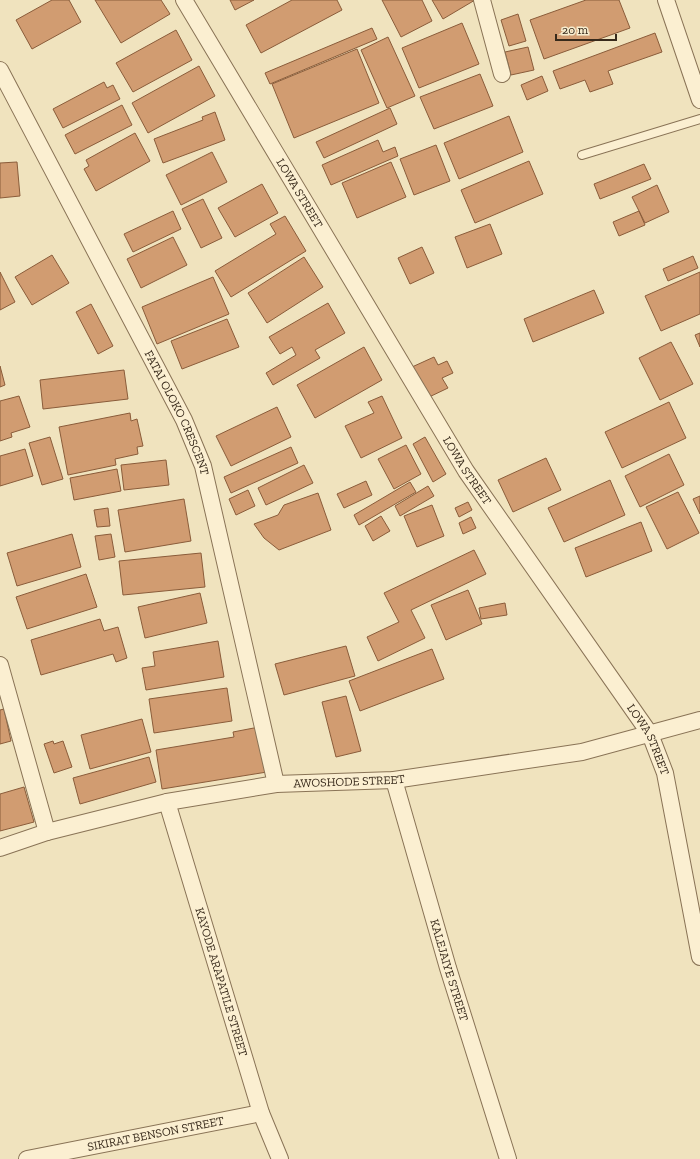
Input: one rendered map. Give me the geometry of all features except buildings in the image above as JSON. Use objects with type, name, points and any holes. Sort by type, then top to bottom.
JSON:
[{"type":"street","name":"LOWA STREET","points":[[184,0],[466,471],[650,734],[666,773],[700,957]]},
{"type":"street","points":[[482,0],[502,74]]},
{"type":"street","points":[[666,0],[700,100]]},
{"type":"street","name":"FATAI OLOKO CRESCENT","points":[[0,70],[184,420],[203,466],[276,784]]},
{"type":"street","points":[[0,665],[47,832]]},
{"type":"street","name":"AWOSHODE STREET","points":[[0,848],[47,832],[167,802],[276,784],[394,780],[582,752],[700,720]]},
{"type":"street","name":"KALEJAIYE STREET","points":[[394,780],[448,968],[508,1159]]},
{"type":"street","name":"KAYODE ARAPATILE STREET","points":[[167,802],[261,1113],[280,1159]]},
{"type":"street","name":"SIKIRAT BENSON STREET","points":[[27,1159],[261,1113]]},
{"type":"lane","points":[[582,155],[700,119]]}]
